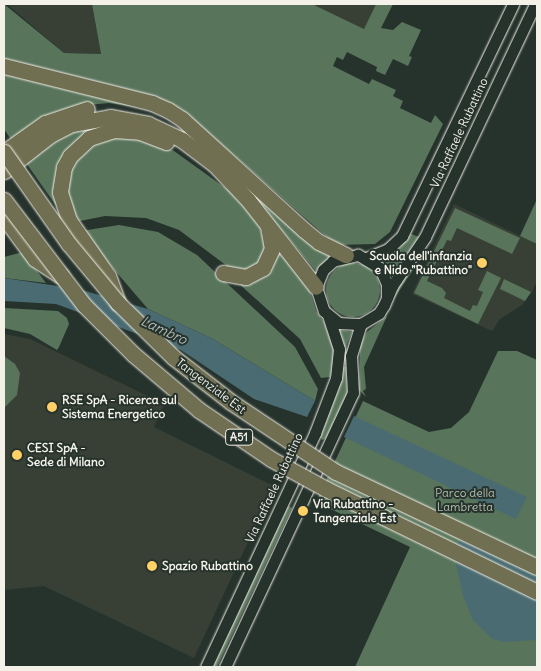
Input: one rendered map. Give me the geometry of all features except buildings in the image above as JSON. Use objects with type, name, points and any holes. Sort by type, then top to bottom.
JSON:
[{"type":"highway","points":[[4,66],[152,103],[182,119],[304,230],[319,242],[346,256]]},
{"type":"highway","points":[[4,152],[45,123],[88,109],[110,108],[156,116],[213,147]]},
{"type":"highway","points":[[4,171],[50,135],[92,118],[110,116],[148,124],[167,132],[198,151],[268,225],[316,287]]},
{"type":"highway","points":[[118,303],[108,276],[69,220],[60,192],[64,167],[78,147],[89,138],[107,131],[140,132],[178,147],[227,180]]},
{"type":"highway","name":"Tangenziale Est","points":[[4,152],[69,244],[118,303],[173,357],[230,402],[312,458],[537,568]]},
{"type":"highway","name":"Tangenziale Est","points":[[4,200],[61,276],[132,354],[199,410],[248,444],[377,515],[537,592]]},
{"type":"highway","points":[[4,217],[35,259],[61,276]]},
{"type":"highway","points":[[223,273],[246,277],[263,268],[272,249],[268,225]]},
{"type":"street","name":"Via Raffaele Rubattino","points":[[346,256],[366,258],[388,249],[402,236],[513,4]]},
{"type":"street","name":"Via Raffaele Rubattino","points":[[360,324],[376,316],[425,237],[535,4]]},
{"type":"street","points":[[316,287],[326,266],[346,256]]},
{"type":"street","points":[[366,258],[382,272],[387,297]]},
{"type":"street","name":"Via Raffaele Rubattino","points":[[206,667],[315,433],[336,378],[340,349],[328,316],[320,303],[316,287]]},
{"type":"street","points":[[224,667],[353,393],[351,356],[360,324],[343,324],[328,316]]},
{"type":"shaded area","points":[[7,4],[92,4],[101,54],[64,53]]},
{"type":"shaded area","points":[[312,4],[376,4],[364,29]]},
{"type":"shaded area","name":"Scuola dell'infanzia e Nido \"Rubattino\"","points":[[454,204],[537,244],[537,281],[532,292],[522,305],[500,319],[492,331],[412,294]]},
{"type":"shaded area","points":[[4,334],[30,339],[164,404],[154,427],[274,486],[194,658],[44,586],[4,590]]},
{"type":"green space","points":[[4,4],[64,53],[101,54],[92,4],[312,4],[364,29],[376,4],[393,4],[381,28],[393,30],[402,22],[421,30],[409,56],[412,57],[408,66],[393,59],[385,75],[376,71],[377,67],[347,52],[343,60],[337,57],[333,66],[369,84],[372,79],[396,90],[393,96],[403,101],[400,108],[431,123],[435,115],[443,124],[390,232],[375,244],[336,245],[181,109],[126,89],[4,59]]},
{"type":"green space","points":[[4,73],[137,104],[136,107],[109,103],[76,106],[12,141],[4,129]]},
{"type":"green space","points":[[112,123],[76,141],[57,207],[24,160],[79,126]]},
{"type":"green space","points":[[118,133],[149,140],[174,151],[231,192],[259,224],[265,247],[261,261],[248,271],[231,269],[179,230],[146,218],[105,216],[75,222],[66,199],[68,169],[87,145]]},
{"type":"green space","points":[[228,174],[308,241],[330,256],[316,271],[269,215]]},
{"type":"green space","points":[[537,199],[537,244],[520,236]]},
{"type":"green space","points":[[455,208],[520,238],[512,254],[457,228],[451,241],[447,240],[427,281],[442,288],[446,293],[444,298],[470,311],[473,305],[477,306],[483,292],[478,290],[487,271],[501,278],[478,324],[414,293]]},
{"type":"green space","points":[[119,225],[158,232],[197,255],[295,347],[318,389],[315,401],[211,338],[148,309],[81,231]]},
{"type":"green space","points":[[411,234],[419,237],[391,276],[381,260],[398,250]]},
{"type":"green space","points":[[275,244],[308,285],[316,311],[324,322],[333,345],[335,361],[330,377],[321,378],[300,339],[236,281],[242,281]]},
{"type":"green space","points":[[23,252],[46,283],[4,278],[4,257]]},
{"type":"green space","points":[[353,263],[363,265],[372,271],[378,280],[380,290],[378,300],[372,309],[363,315],[353,317],[343,315],[334,309],[328,300],[326,290],[328,280],[334,271],[343,265]]},
{"type":"green space","points":[[414,267],[394,299],[401,281]]},
{"type":"green space","points":[[504,279],[531,292],[525,301],[500,289]]},
{"type":"green space","points":[[4,308],[58,311],[67,318],[69,324],[57,350],[30,334],[4,328]]},
{"type":"green space","points":[[387,316],[364,367],[366,389],[363,391],[366,397],[359,390],[360,345],[367,332]]},
{"type":"green space","points":[[339,330],[352,332],[345,349],[343,348]]},
{"type":"green space","name":"Parco della Lambretta","points":[[498,351],[517,351],[537,360],[537,667],[355,667],[410,547],[316,502],[363,401],[429,432],[451,428],[469,412]]},
{"type":"green space","points":[[4,356],[15,364],[20,373],[17,395],[4,408]]},
{"type":"green space","points":[[343,367],[346,367],[347,394],[327,438],[322,440],[319,435]]},
{"type":"green space","points":[[288,506],[292,508],[217,667],[212,667]]},
{"type":"water","name":"Lambro","points":[[4,278],[78,289],[148,309],[211,338],[315,401],[307,417],[254,399],[181,350],[56,304],[4,301]]},
{"type":"water","points":[[354,416],[527,497],[516,519],[344,437]]},
{"type":"water","points":[[465,526],[537,559],[537,640],[504,642],[492,639],[473,620],[463,596],[456,564],[457,546]]},
{"type":"place","name":"Scuola dell'infanzia e Nido \"Rubattino\"","points":[[482,263]]},
{"type":"place","name":"RSE SpA - Ricerca sul Sistema Energetico","points":[[52,407]]},
{"type":"place","name":"CESI SpA - Sede di Milano","points":[[17,455]]},
{"type":"place","name":"Via Rubattino - Tangenziale Est","points":[[303,511]]},
{"type":"place","name":"Spazio Rubattino","points":[[152,566]]}]
